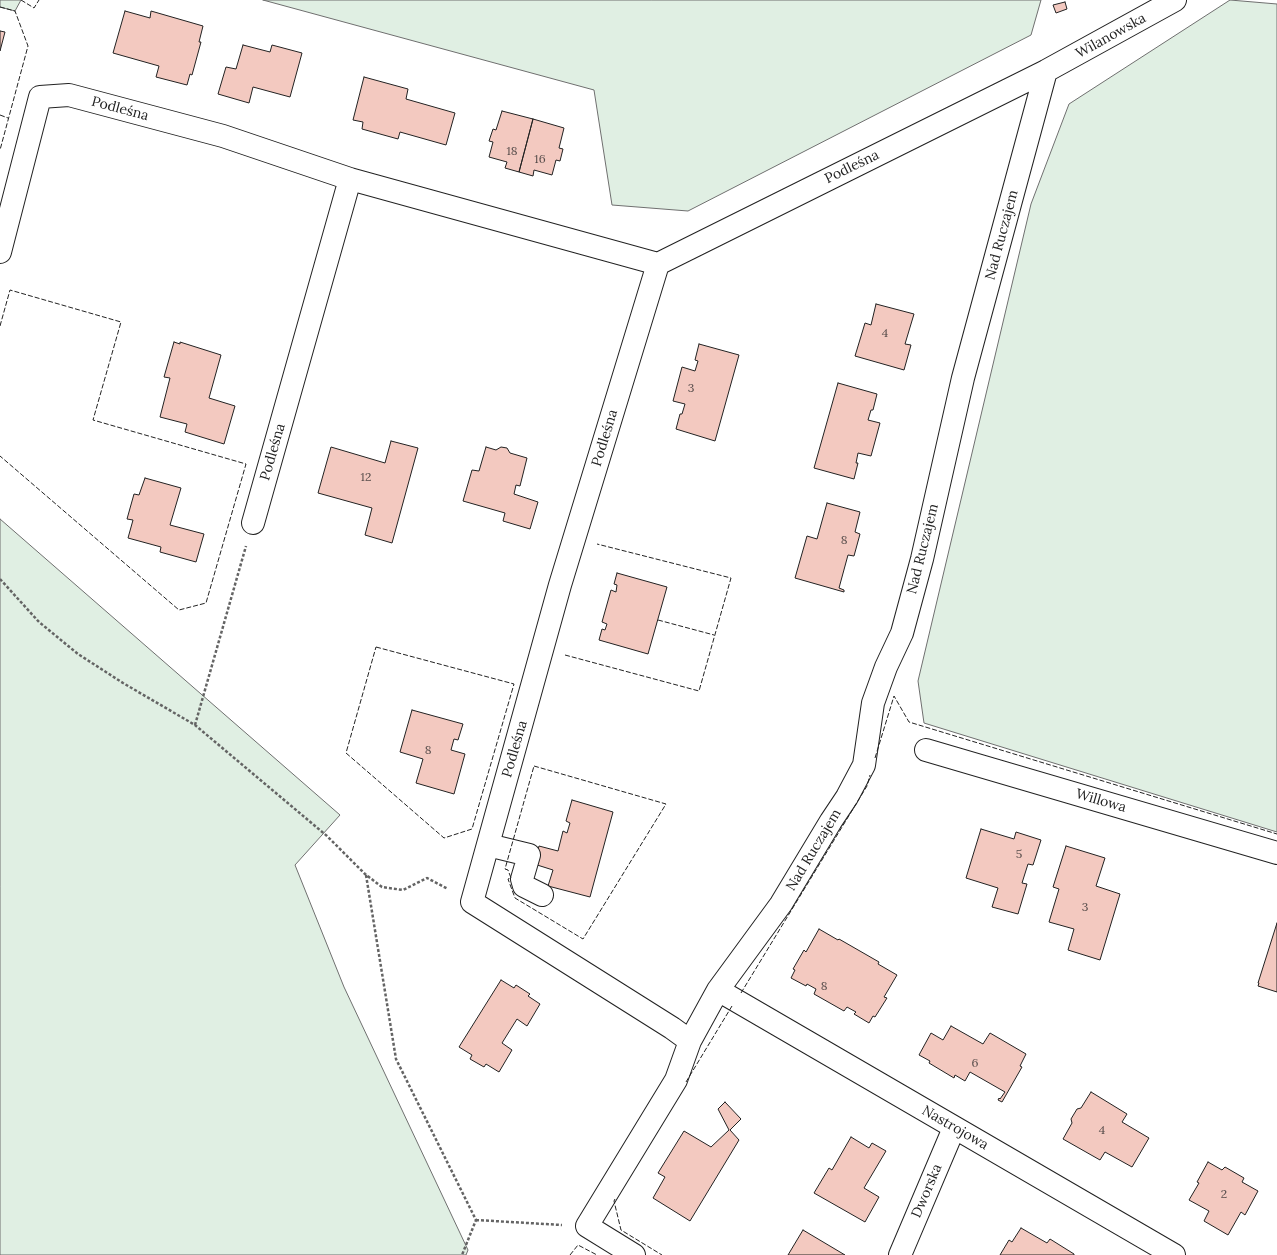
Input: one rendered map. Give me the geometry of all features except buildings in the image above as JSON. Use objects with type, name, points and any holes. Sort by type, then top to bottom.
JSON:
[{"type":"street","name":"Wilanowska","points":[[1046,71],[1175,0]]},
{"type":"street","name":"Podleśna","points":[[0,252],[40,97],[69,95],[223,136],[350,179],[658,264],[1046,71]]},
{"type":"street","name":"Nad Ruczajem","points":[[586,1226],[676,1080],[690,1041],[727,995],[864,765],[873,703],[886,667],[904,625],[922,558],[963,378],[1046,71]]},
{"type":"street","name":"Podleśna","points":[[253,523],[350,179]]},
{"type":"street","name":"Podleśna","points":[[472,902],[560,585],[658,264]]},
{"type":"street","name":"Willowa","points":[[926,750],[1277,853]]},
{"type":"street","points":[[488,845],[532,856],[522,879],[524,886],[542,895]]},
{"type":"street","points":[[472,902],[672,1028],[690,1041]]},
{"type":"street","name":"Nastrojowa","points":[[727,995],[1174,1255]]},
{"type":"street","name":"Dworska","points":[[900,1255],[954,1128]]},
{"type":"street","points":[[586,1226],[634,1255]]},
{"type":"path","points":[[195,725],[253,523]]},
{"type":"path","points":[[0,578],[39,622],[78,654],[123,683],[195,725],[327,836],[366,874],[382,887],[403,890],[427,878],[472,902]]},
{"type":"path","points":[[366,874],[396,1059],[476,1220],[462,1255]]},
{"type":"path","points":[[476,1220],[586,1226]]},
{"type":"green space","points":[[0,0],[21,0],[15,11],[0,7]]},
{"type":"green space","points":[[263,0],[1041,0],[1031,35],[688,211],[612,205],[594,90]]},
{"type":"green space","points":[[1230,0],[1277,4],[1277,832],[924,723],[918,681],[1031,204],[1069,104]]},
{"type":"green space","points":[[0,519],[340,815],[295,865],[344,987],[468,1250],[466,1255],[0,1255]]},
{"type":"fence","points":[[21,0],[34,8],[39,0]]},
{"type":"fence","points":[[0,7],[15,11],[28,46],[0,150]]},
{"type":"fence","points":[[0,115],[8,118]]},
{"type":"fence","points":[[0,326],[10,290],[121,322],[93,420],[246,464],[206,603],[179,610],[0,456]]},
{"type":"fence","points":[[565,655],[699,691],[731,578],[597,544]]},
{"type":"fence","points":[[658,620],[714,635]]},
{"type":"fence","points":[[376,647],[514,684],[472,829],[444,838],[346,753],[376,647]]},
{"type":"fence","points":[[875,758],[894,696],[909,722],[1277,834]]},
{"type":"fence","points":[[534,766],[666,804],[583,939],[515,898],[508,879],[511,878],[508,870],[505,869],[534,766]]},
{"type":"fence","points":[[741,993],[867,786],[870,775]]},
{"type":"fence","points":[[686,1082],[732,1006]]},
{"type":"fence","points":[[615,1199],[614,1201],[621,1230],[662,1255]]},
{"type":"fence","points":[[570,1255],[578,1245],[597,1255]]}]
